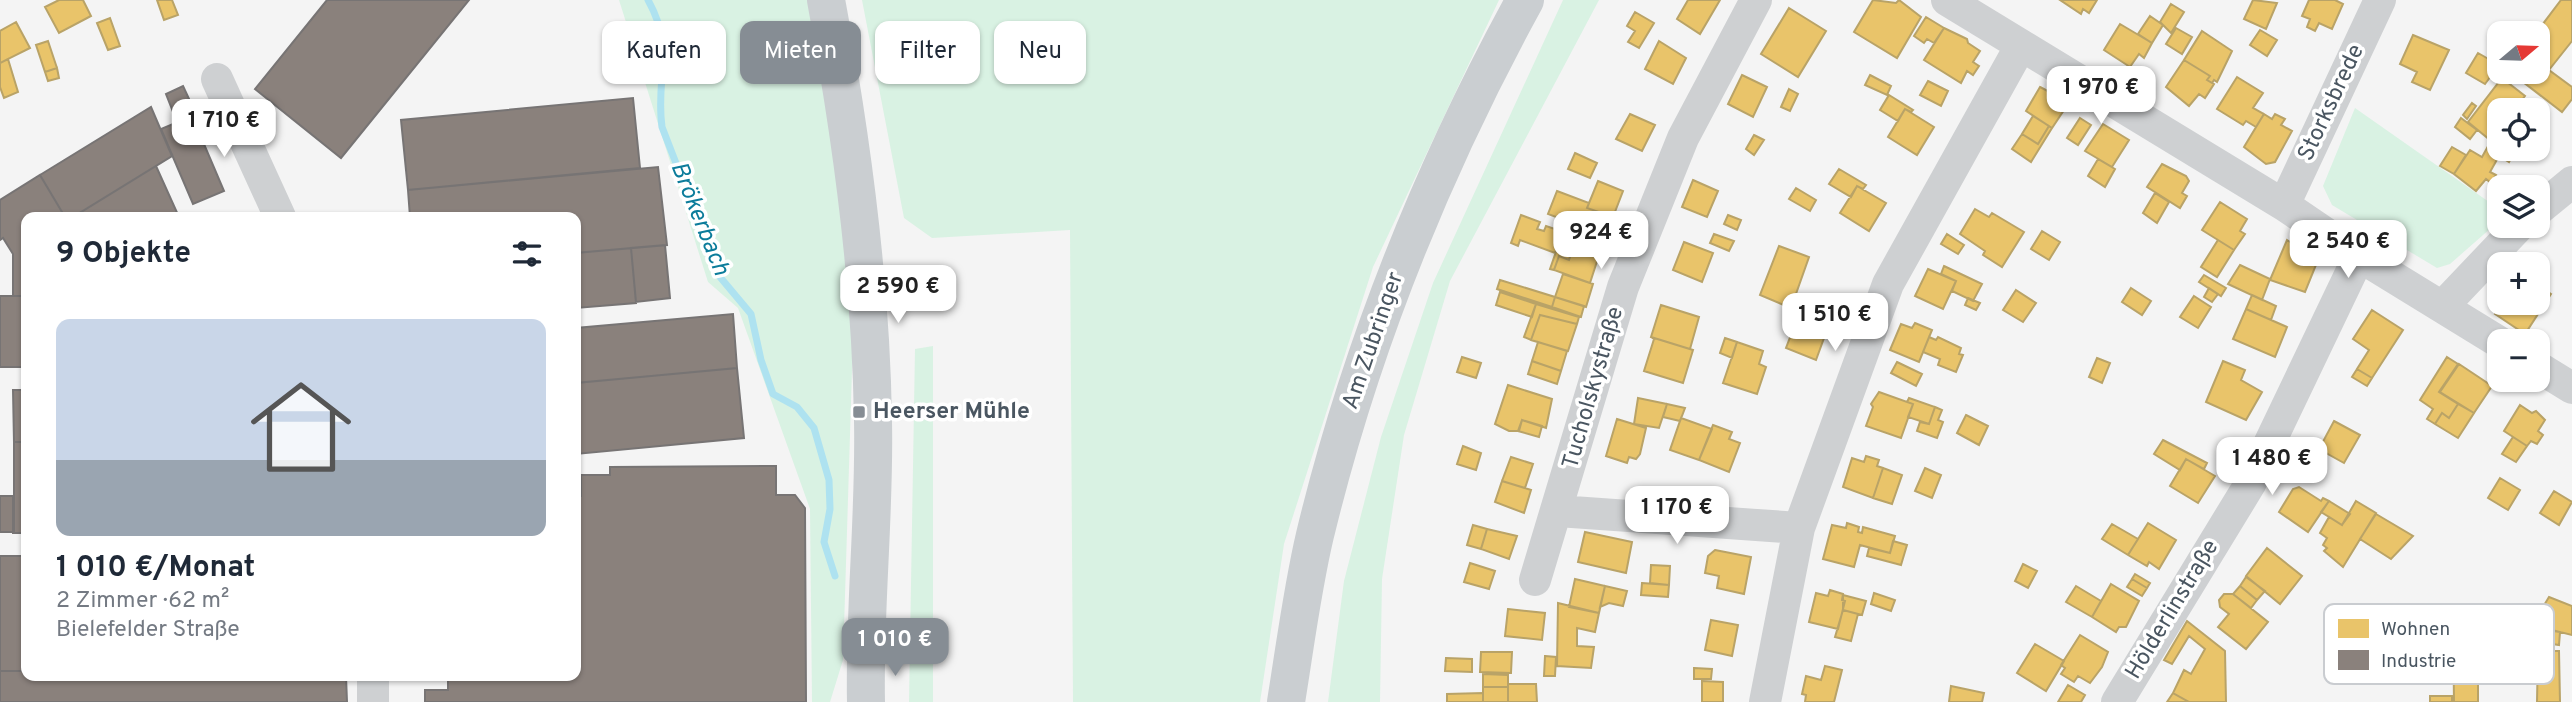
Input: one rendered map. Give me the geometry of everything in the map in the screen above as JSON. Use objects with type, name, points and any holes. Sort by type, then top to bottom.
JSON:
[{"type":"main road","points":[[826,0],[855,177],[869,328],[874,512],[865,655],[866,702]]},
{"type":"main road","name":"Am Zubringer","points":[[1286,702],[1315,537],[1355,389],[1400,266],[1459,129],[1525,0]]},
{"type":"main road","points":[[852,702],[865,655]]},
{"type":"street","name":"Tucholskystraße","points":[[1535,580],[1558,511],[1623,287],[1684,138],[1756,0]]},
{"type":"street","points":[[1947,0],[2284,205],[2359,256],[2487,335]]},
{"type":"street","name":"Storksbrede","points":[[2284,205],[2380,0]]},
{"type":"street","points":[[1765,702],[1799,528],[1888,284],[2021,47]]},
{"type":"street","points":[[217,79],[278,212]]},
{"type":"street","points":[[2550,201],[2572,183]]},
{"type":"street","points":[[2442,307],[2508,238]]},
{"type":"street","name":"Hölderlinstraße","points":[[2117,702],[2249,484],[2359,256]]},
{"type":"street","points":[[2550,374],[2572,388]]},
{"type":"street","points":[[1558,511],[1799,528]]},
{"type":"street","points":[[373,681],[373,702]]},
{"type":"green space","points":[[619,0],[809,0],[812,21],[740,21],[740,84],[823,84],[836,164],[854,306],[843,660],[830,702],[812,702],[810,509],[738,308],[708,282],[646,84],[726,84],[726,21],[626,21]]},
{"type":"green space","points":[[862,0],[1499,0],[1373,267],[1284,544],[1260,702],[1073,702],[1070,230],[932,238],[904,218],[878,84],[980,84],[980,21],[875,21],[875,67]]},
{"type":"green space","points":[[1563,0],[1599,0],[1450,281],[1404,435],[1382,579],[1380,702],[1328,702],[1344,581],[1381,437],[1433,283]]},
{"type":"green space","points":[[2355,108],[2487,201],[2487,232],[2450,264],[2437,268],[2332,205],[2323,186]]},
{"type":"green space","points":[[933,346],[933,702],[909,702],[915,349]]},
{"type":"building: Wohnen","points":[[59,0],[83,0],[91,16],[59,33],[45,7]]},
{"type":"building: Wohnen","points":[[157,0],[172,0],[178,15],[164,20]]},
{"type":"building: Wohnen","points":[[1688,0],[1720,0],[1700,34],[1677,19]]},
{"type":"building: Wohnen","points":[[1873,0],[1896,3],[1899,0],[1921,17],[1897,58],[1854,32]]},
{"type":"building: Wohnen","points":[[2060,0],[2097,0],[2089,13],[2083,9],[2081,14]]},
{"type":"building: Wohnen","points":[[2253,0],[2277,3],[2266,29],[2244,19]]},
{"type":"building: Wohnen","points":[[2309,0],[2335,0],[2343,4],[2332,29],[2319,23],[2315,31],[2307,27],[2310,19],[2302,16]]},
{"type":"building: Wohnen","points":[[2561,0],[2572,0],[2572,41],[2550,69],[2550,21],[2545,21]]},
{"type":"building: Wohnen","points":[[2171,4],[2184,12],[2171,33],[2160,22]]},
{"type":"building: Wohnen","points":[[1789,8],[1826,31],[1798,77],[1761,54]]},
{"type":"building: Wohnen","points":[[1635,12],[1654,23],[1639,48],[1628,42],[1635,31],[1627,26]]},
{"type":"building: Wohnen","points":[[2150,16],[2163,25],[2152,43],[2138,34]]},
{"type":"building: Wohnen","points":[[1926,17],[1944,28],[1934,43],[1927,39],[1924,43],[1914,36]]},
{"type":"building: Wohnen","points":[[110,18],[120,46],[108,50],[97,23]]},
{"type":"building: Wohnen","points":[[16,22],[30,48],[0,63],[0,31]]},
{"type":"building: Wohnen","points":[[2120,24],[2152,43],[2144,58],[2139,54],[2130,67],[2104,50]]},
{"type":"building: Wohnen","points":[[1944,28],[1967,39],[1968,43],[1980,51],[1973,62],[1979,66],[1973,75],[1967,71],[1961,83],[1924,60]]},
{"type":"building: Wohnen","points":[[2176,28],[2192,37],[2182,54],[2166,44]]},
{"type":"building: Wohnen","points":[[2260,30],[2277,40],[2267,56],[2250,45]]},
{"type":"building: Wohnen","points":[[2202,31],[2232,51],[2217,82],[2207,80],[2210,76],[2184,60]]},
{"type":"building: Wohnen","points":[[2413,35],[2449,50],[2430,90],[2412,82],[2417,72],[2400,64]]},
{"type":"building: Wohnen","points":[[48,41],[57,68],[45,72],[36,45]]},
{"type":"building: Wohnen","points":[[1659,41],[1686,58],[1673,84],[1645,69]]},
{"type":"building: Wohnen","points":[[2478,53],[2487,58],[2485,84],[2466,73]]},
{"type":"building: Wohnen","points":[[8,59],[18,92],[4,98],[0,87],[0,63]]},
{"type":"building: Wohnen","points":[[2184,60],[2210,76],[2207,80],[2214,84],[2205,98],[2199,94],[2189,106],[2166,87]]},
{"type":"building: Wohnen","points":[[57,68],[59,78],[48,81],[45,72]]},
{"type":"building: Wohnen","points":[[2550,71],[2572,87],[2572,99],[2562,112],[2550,103],[2550,98],[2544,98],[2526,84],[2550,84]]},
{"type":"building: Wohnen","points":[[1742,75],[1767,87],[1753,117],[1728,104]]},
{"type":"building: Wohnen","points":[[1870,75],[1891,86],[1887,95],[1865,85]]},
{"type":"building: Wohnen","points":[[2237,77],[2263,93],[2253,108],[2264,114],[2256,127],[2246,121],[2243,125],[2217,109]]},
{"type":"building: Wohnen","points":[[1928,81],[1948,91],[1941,106],[1920,95]]},
{"type":"building: Wohnen","points":[[2497,84],[2510,84],[2525,96],[2487,98],[2487,138],[2468,122]]},
{"type":"building: Wohnen","points":[[2040,87],[2068,104],[2052,128],[2026,111]]},
{"type":"building: Wohnen","points":[[1789,89],[1798,94],[1790,111],[1781,107]]},
{"type":"building: Wohnen","points":[[1889,95],[1913,110],[1911,112],[1905,109],[1898,121],[1880,110]]},
{"type":"building: Wohnen","points":[[2472,103],[2476,106],[2467,119],[2463,115]]},
{"type":"building: Wohnen","points":[[1905,109],[1934,127],[1917,155],[1888,137]]},
{"type":"building: Wohnen","points":[[1630,114],[1655,125],[1642,151],[1616,139]]},
{"type":"building: Wohnen","points":[[2264,114],[2272,119],[2275,114],[2285,119],[2281,125],[2292,131],[2275,162],[2266,164],[2244,147]]},
{"type":"building: Wohnen","points":[[2033,116],[2049,126],[2038,144],[2022,134]]},
{"type":"building: Wohnen","points":[[2080,118],[2091,125],[2078,145],[2067,138]]},
{"type":"building: Wohnen","points":[[2461,118],[2477,130],[2470,139],[2455,127]]},
{"type":"building: Wohnen","points":[[2103,124],[2129,140],[2112,167],[2085,151]]},
{"type":"building: Wohnen","points":[[2049,126],[2052,128],[2031,162],[2012,149],[2022,134],[2038,144]]},
{"type":"building: Wohnen","points":[[1754,135],[1764,140],[1754,155],[1746,149]]},
{"type":"building: Wohnen","points":[[2452,147],[2466,155],[2454,174],[2440,166]]},
{"type":"building: Wohnen","points":[[2487,148],[2487,161],[2496,161],[2490,172],[2496,175],[2487,175],[2487,180],[2476,191],[2454,174],[2470,150],[2482,157]]},
{"type":"building: Wohnen","points":[[1575,153],[1597,163],[1590,178],[1568,169]]},
{"type":"building: Wohnen","points":[[2098,159],[2115,169],[2105,187],[2088,176]]},
{"type":"building: Wohnen","points":[[2162,164],[2186,176],[2189,181],[2182,193],[2187,196],[2180,208],[2147,187]]},
{"type":"building: Wohnen","points":[[1839,169],[1866,185],[1863,189],[1857,186],[1851,197],[1829,184]]},
{"type":"building: Wohnen","points":[[1693,180],[1718,191],[1707,217],[1682,207]]},
{"type":"building: Wohnen","points":[[1598,181],[1623,191],[1613,217],[1587,208]]},
{"type":"building: Wohnen","points":[[1857,186],[1886,203],[1869,231],[1840,213]]},
{"type":"building: Wohnen","points":[[1796,188],[1816,200],[1810,211],[1789,199]]},
{"type":"building: Wohnen","points":[[1557,191],[1589,203],[1587,208],[1613,217],[1606,236],[1548,214]]},
{"type":"building: Wohnen","points":[[2155,193],[2169,202],[2157,223],[2143,213]]},
{"type":"building: Wohnen","points":[[2220,202],[2247,219],[2240,231],[2245,234],[2234,250],[2202,230]]},
{"type":"building: Wohnen","points":[[1975,209],[1989,217],[1992,213],[2024,232],[2002,267],[1983,255],[1985,251],[1960,234]]},
{"type":"building: Wohnen","points":[[1521,215],[1540,222],[1537,229],[1544,231],[1546,226],[1564,232],[1555,253],[1520,240],[1518,246],[1511,243]]},
{"type":"building: Wohnen","points":[[1728,215],[1741,220],[1737,230],[1724,224]]},
{"type":"building: Wohnen","points":[[2042,231],[2060,242],[2049,260],[2031,249]]},
{"type":"building: Wohnen","points":[[1714,234],[1734,241],[1729,251],[1710,243]]},
{"type":"building: Wohnen","points":[[1947,234],[1964,245],[1958,254],[1941,244]]},
{"type":"building: Wohnen","points":[[2218,240],[2234,250],[2217,277],[2201,267]]},
{"type":"building: Wohnen","points":[[2287,240],[2318,260],[2305,292],[2270,280]]},
{"type":"building: Wohnen","points":[[1684,242],[1713,253],[1702,282],[1673,270]]},
{"type":"building: Wohnen","points":[[1558,246],[1572,250],[1569,260],[1559,256],[1554,270],[1550,269]]},
{"type":"building: Wohnen","points":[[1574,246],[1599,255],[1590,283],[1554,270],[1559,256],[1569,260]]},
{"type":"building: Wohnen","points":[[1779,246],[1809,257],[1791,308],[1760,295]]},
{"type":"building: Wohnen","points":[[2240,265],[2270,279],[2262,300],[2228,284]]},
{"type":"building: Wohnen","points":[[1944,266],[1982,284],[1973,301],[1952,291],[1956,281],[1941,274]]},
{"type":"building: Wohnen","points":[[1928,269],[1956,281],[1943,309],[1915,296]]},
{"type":"building: Wohnen","points":[[1563,274],[1593,284],[1586,307],[1555,297]]},
{"type":"building: Wohnen","points":[[2204,275],[2226,288],[2221,296],[2199,282]]},
{"type":"building: Wohnen","points":[[1500,280],[1555,297],[1552,307],[1497,289]]},
{"type":"building: Wohnen","points":[[2131,288],[2151,301],[2142,315],[2122,302]]},
{"type":"building: Wohnen","points":[[2209,288],[2218,294],[2212,302],[2204,297]]},
{"type":"building: Wohnen","points":[[2016,290],[2036,303],[2023,322],[2003,310]]},
{"type":"building: Wohnen","points":[[1500,292],[1536,304],[1532,317],[1496,305]]},
{"type":"building: Wohnen","points":[[2252,295],[2276,306],[2271,320],[2246,309]]},
{"type":"building: Wohnen","points":[[2194,296],[2211,307],[2198,328],[2180,317]]},
{"type":"building: Wohnen","points":[[1555,297],[1584,306],[1581,317],[1552,307]]},
{"type":"building: Wohnen","points":[[1968,298],[1980,303],[1976,310],[1965,305]]},
{"type":"building: Wohnen","points":[[1536,304],[1579,317],[1577,324],[1540,315],[1531,340],[1524,337]]},
{"type":"building: Wohnen","points":[[1661,305],[1699,317],[1690,349],[1693,350],[1651,337]]},
{"type":"building: Wohnen","points":[[2246,309],[2287,327],[2275,357],[2233,339]]},
{"type":"building: Wohnen","points":[[2372,310],[2403,330],[2372,378],[2357,369],[2369,350],[2353,339]]},
{"type":"building: Wohnen","points":[[1540,315],[1577,324],[1568,351],[1531,340]]},
{"type":"building: Wohnen","points":[[2496,315],[2537,315],[2528,329],[2518,329]]},
{"type":"building: Wohnen","points":[[1915,323],[1932,330],[1919,362],[1890,350],[1901,324],[1912,328]]},
{"type":"building: Wohnen","points":[[1794,327],[1824,338],[1816,360],[1786,348]]},
{"type":"building: Wohnen","points":[[1651,337],[1693,350],[1683,383],[1644,371],[1654,339]]},
{"type":"building: Wohnen","points":[[1929,337],[1936,340],[1938,337],[1961,348],[1959,354],[1963,355],[1956,372],[1938,365],[1940,359],[1923,352]]},
{"type":"building: Wohnen","points":[[1725,338],[1737,342],[1732,358],[1720,353]]},
{"type":"building: Wohnen","points":[[1538,342],[1567,351],[1561,371],[1532,361]]},
{"type":"building: Wohnen","points":[[1737,342],[1763,351],[1759,364],[1766,367],[1757,394],[1723,383]]},
{"type":"building: Wohnen","points":[[1462,357],[1481,363],[1476,378],[1457,372]]},
{"type":"building: Wohnen","points":[[2447,357],[2458,364],[2439,392],[2458,404],[2449,418],[2442,413],[2435,424],[2427,419],[2433,409],[2420,400]]},
{"type":"building: Wohnen","points":[[2097,358],[2110,363],[2102,383],[2089,377]]},
{"type":"building: Wohnen","points":[[1532,361],[1561,371],[1557,384],[1528,374]]},
{"type":"building: Wohnen","points":[[2223,361],[2245,370],[2241,380],[2262,392],[2246,420],[2206,402]]},
{"type":"building: Wohnen","points":[[1897,362],[1922,374],[1916,386],[1891,373]]},
{"type":"building: Wohnen","points":[[2459,364],[2487,383],[2488,392],[2474,413],[2440,392]]},
{"type":"building: Wohnen","points":[[2357,369],[2372,378],[2367,386],[2352,377]]},
{"type":"building: Wohnen","points":[[1508,385],[1552,399],[1546,428],[1522,420],[1519,431],[1509,431],[1495,424]]},
{"type":"building: Wohnen","points":[[1879,392],[1913,404],[1901,438],[1866,426],[1873,407],[1871,404]]},
{"type":"building: Wohnen","points":[[1638,398],[1667,404],[1659,428],[1634,424]]},
{"type":"building: Wohnen","points":[[1909,398],[1935,407],[1929,424],[1908,417],[1913,404],[1907,402]]},
{"type":"building: Wohnen","points":[[1667,404],[1685,408],[1680,421],[1663,417]]},
{"type":"building: Wohnen","points":[[2458,404],[2474,413],[2458,438],[2435,424],[2442,413],[2449,418]]},
{"type":"building: Wohnen","points":[[2520,405],[2532,413],[2536,411],[2545,420],[2538,431],[2543,435],[2537,444],[2531,441],[2527,446],[2504,431]]},
{"type":"building: Wohnen","points":[[1935,407],[1942,410],[1938,420],[1943,422],[1937,438],[1917,431],[1920,422],[1929,424]]},
{"type":"building: Wohnen","points":[[1966,415],[1988,426],[1979,445],[1957,433]]},
{"type":"building: Wohnen","points":[[1681,418],[1712,429],[1699,460],[1670,450]]},
{"type":"building: Wohnen","points":[[1617,419],[1646,428],[1640,454],[1636,459],[1629,457],[1627,463],[1606,456]]},
{"type":"building: Wohnen","points":[[1522,420],[1542,426],[1539,437],[1518,431]]},
{"type":"building: Wohnen","points":[[2334,421],[2360,435],[2344,463],[2319,449]]},
{"type":"building: Wohnen","points":[[1713,425],[1732,432],[1729,439],[1740,443],[1729,472],[1699,460]]},
{"type":"building: Wohnen","points":[[2513,437],[2527,446],[2516,462],[2502,454]]},
{"type":"building: Wohnen","points":[[2163,440],[2207,463],[2204,469],[2186,459],[2180,470],[2154,454]]},
{"type":"building: Wohnen","points":[[1463,446],[1481,453],[1476,470],[1457,464]]},
{"type":"building: Wohnen","points":[[1866,456],[1879,460],[1877,466],[1883,468],[1873,498],[1843,487],[1852,458],[1864,462]]},
{"type":"building: Wohnen","points":[[1511,457],[1533,464],[1525,488],[1502,481]]},
{"type":"building: Wohnen","points":[[2186,459],[2215,476],[2198,503],[2170,486]]},
{"type":"building: Wohnen","points":[[1883,468],[1902,475],[1892,504],[1873,498]]},
{"type":"building: Wohnen","points":[[1925,468],[1941,475],[1932,498],[1915,491]]},
{"type":"building: Wohnen","points":[[2500,478],[2520,490],[2508,510],[2488,498]]},
{"type":"building: Wohnen","points":[[1502,481],[1531,490],[1524,513],[1495,502]]},
{"type":"building: Wohnen","points":[[2299,487],[2321,501],[2323,498],[2329,501],[2308,532],[2279,512],[2293,489]]},
{"type":"building: Wohnen","points":[[2554,491],[2572,502],[2559,525],[2540,513]]},
{"type":"building: Wohnen","points":[[2329,501],[2350,514],[2342,525],[2321,512]]},
{"type":"building: Wohnen","points":[[2356,501],[2376,513],[2343,567],[2324,551],[2327,548],[2323,545],[2327,538],[2320,533],[2329,517],[2342,525]]},
{"type":"building: Wohnen","points":[[2376,514],[2413,536],[2391,559],[2360,539]]},
{"type":"building: Wohnen","points":[[1847,523],[1859,527],[1858,532],[1862,533],[1863,527],[1895,536],[1890,553],[1860,545],[1854,567],[1823,559],[1832,525],[1846,528]]},
{"type":"building: Wohnen","points":[[2148,523],[2176,540],[2159,569],[2149,562],[2147,566],[2128,555]]},
{"type":"building: Wohnen","points":[[2112,524],[2138,539],[2128,555],[2102,539]]},
{"type":"building: Wohnen","points":[[1473,525],[1487,529],[1481,549],[1467,545]]},
{"type":"building: Wohnen","points":[[1487,529],[1517,536],[1509,559],[1481,549]]},
{"type":"building: Wohnen","points":[[1585,532],[1632,542],[1626,573],[1578,562]]},
{"type":"building: Wohnen","points":[[1893,541],[1907,545],[1901,565],[1867,556],[1869,548],[1890,553]]},
{"type":"building: Wohnen","points":[[2267,548],[2302,576],[2280,604],[2246,576]]},
{"type":"building: Wohnen","points":[[1715,550],[1751,557],[1744,594],[1717,588],[1719,576],[1705,573],[1708,556]]},
{"type":"building: Wohnen","points":[[1470,563],[1495,571],[1489,589],[1464,582]]},
{"type":"building: Wohnen","points":[[2023,564],[2037,571],[2028,588],[2015,581]]},
{"type":"building: Wohnen","points":[[1651,565],[1670,566],[1669,585],[1650,583]]},
{"type":"building: Wohnen","points":[[2135,574],[2150,583],[2147,588],[2132,579]]},
{"type":"building: Wohnen","points":[[2246,577],[2265,591],[2257,600],[2240,586]]},
{"type":"building: Wohnen","points":[[1575,579],[1605,586],[1599,613],[1569,607]]},
{"type":"building: Wohnen","points":[[2132,579],[2147,588],[2142,596],[2127,587]]},
{"type":"building: Wohnen","points":[[1642,583],[1669,585],[1668,597],[1641,595]]},
{"type":"building: Wohnen","points":[[2111,584],[2139,601],[2126,627],[2119,627],[2116,632],[2092,617]]},
{"type":"building: Wohnen","points":[[1605,586],[1627,591],[1623,606],[1609,603],[1600,607]]},
{"type":"building: Wohnen","points":[[2076,586],[2101,601],[2092,617],[2066,602]]},
{"type":"building: Wohnen","points":[[2240,586],[2257,600],[2251,608],[2233,594]]},
{"type":"building: Wohnen","points":[[1830,590],[1843,594],[1842,600],[1845,601],[1838,629],[1809,622],[1816,593],[1828,596]]},
{"type":"building: Wohnen","points":[[1874,593],[1895,600],[1891,611],[1871,604]]},
{"type":"building: Wohnen","points":[[2224,594],[2233,594],[2268,622],[2246,649],[2218,627],[2229,614],[2220,607],[2219,600]]},
{"type":"building: Wohnen","points":[[1843,595],[1866,601],[1862,615],[1843,610]]},
{"type":"building: Wohnen","points":[[2549,597],[2572,606],[2572,635],[2554,630],[2554,604],[2545,604]]},
{"type":"building: Wohnen","points":[[1558,603],[1599,613],[1595,632],[1577,628],[1577,646],[1594,647],[1591,668],[1557,666]]},
{"type":"building: Wohnen","points":[[1508,609],[1545,613],[1542,640],[1505,636]]},
{"type":"building: Wohnen","points":[[1843,610],[1858,614],[1851,641],[1835,637]]},
{"type":"building: Wohnen","points":[[1711,620],[1738,625],[1732,656],[1705,650]]},
{"type":"building: Wohnen","points":[[2187,621],[2225,651],[2226,702],[2189,702],[2173,693],[2184,670],[2191,674],[2205,649],[2189,636],[2172,664],[2164,660]]},
{"type":"building: Wohnen","points":[[2554,631],[2560,632],[2559,645],[2554,644]]},
{"type":"building: Wohnen","points":[[2080,635],[2108,652],[2102,667],[2090,683],[2078,676],[2074,682],[2061,674],[2065,668],[2061,665]]},
{"type":"building: Wohnen","points":[[2035,644],[2064,661],[2046,691],[2017,673]]},
{"type":"building: Wohnen","points":[[2554,651],[2559,651],[2560,702],[2537,702],[2537,684],[2554,684]]},
{"type":"building: Wohnen","points":[[1481,652],[1512,652],[1511,673],[1480,672]]},
{"type":"building: Wohnen","points":[[1545,656],[1556,657],[1555,676],[1544,676]]},
{"type":"building: Wohnen","points":[[1446,658],[1472,659],[1472,672],[1445,671]]},
{"type":"building: Wohnen","points":[[1825,666],[1842,670],[1834,702],[1805,702],[1806,695],[1802,694],[1806,676],[1821,680]]},
{"type":"building: Wohnen","points":[[1694,668],[1712,669],[1711,679],[1694,679]]},
{"type":"building: Wohnen","points":[[1483,674],[1508,675],[1508,687],[1483,687]]},
{"type":"building: Wohnen","points":[[1702,681],[1723,682],[1723,702],[1702,702]]},
{"type":"building: Wohnen","points":[[1508,684],[1536,684],[1537,702],[1508,702]]},
{"type":"building: Wohnen","points":[[2454,684],[2478,684],[2478,702],[2454,702]]},
{"type":"building: Wohnen","points":[[2068,685],[2085,695],[2081,702],[2058,702]]},
{"type":"building: Wohnen","points":[[1951,686],[1984,693],[1982,702],[1949,702]]},
{"type":"building: Wohnen","points":[[1483,687],[1508,687],[1508,702],[1483,702]]},
{"type":"building: Wohnen","points":[[1483,693],[1483,702],[1447,702],[1447,694]]},
{"type":"building: Wohnen","points":[[2173,693],[2189,702],[2167,702]]},
{"type":"building: Wohnen","points":[[2430,696],[2452,696],[2452,702],[2430,702]]},
{"type":"building: Industrie","points":[[327,0],[469,0],[341,158],[255,89]]},
{"type":"building: Industrie","points":[[183,86],[196,114],[177,122],[166,94]]},
{"type":"building: Industrie","points":[[633,98],[640,168],[408,190],[401,120]]},
{"type":"building: Industrie","points":[[151,107],[172,156],[81,212],[62,212],[40,175]]},
{"type":"building: Industrie","points":[[192,116],[224,191],[193,204],[161,129]]},
{"type":"building: Industrie","points":[[156,166],[177,212],[81,212]]},
{"type":"building: Industrie","points":[[658,167],[667,245],[581,253],[581,212],[410,212],[408,190]]},
{"type":"building: Industrie","points":[[40,175],[62,212],[21,212],[21,296],[13,296],[13,254],[3,238],[0,240],[0,200]]},
{"type":"building: Industrie","points":[[665,245],[670,298],[636,302],[631,248]]},
{"type":"building: Industrie","points":[[631,248],[636,303],[581,308],[581,253]]},
{"type":"building: Industrie","points":[[0,296],[21,296],[21,367],[0,367]]},
{"type":"building: Industrie","points":[[733,314],[737,368],[581,383],[581,328]]},
{"type":"building: Industrie","points":[[737,368],[744,438],[581,454],[581,383]]},
{"type":"building: Industrie","points":[[13,390],[21,390],[21,442],[14,442]]},
{"type":"building: Industrie","points":[[14,442],[21,442],[21,533],[14,533]]},
{"type":"building: Industrie","points":[[776,466],[776,495],[795,495],[805,508],[806,702],[425,702],[425,690],[448,690],[448,681],[581,681],[581,475],[610,475],[610,467]]},
{"type":"building: Industrie","points":[[0,496],[13,496],[13,532],[0,532]]},
{"type":"building: Industrie","points":[[0,556],[21,556],[21,671],[0,671]]},
{"type":"building: Industrie","points":[[0,671],[21,671],[21,681],[346,681],[347,702],[0,702]]},
{"type":"waterway","name":"Brökerbach","points":[[648,0],[661,34],[663,49],[662,127],[720,277],[751,314],[761,360],[773,394],[797,407],[814,428],[829,480],[830,509],[824,542],[835,576]]},
{"type":"place","name":"Heerser Mühle","points":[[859,412]]}]
